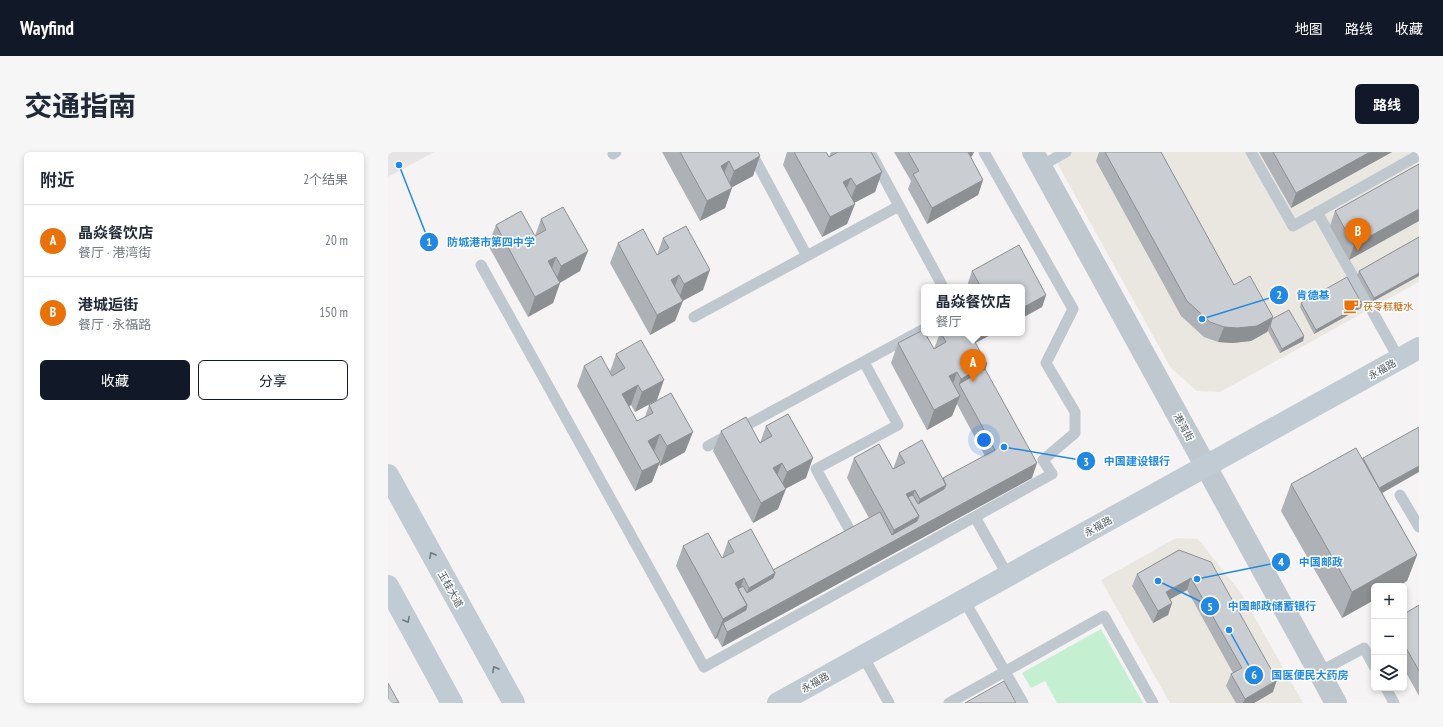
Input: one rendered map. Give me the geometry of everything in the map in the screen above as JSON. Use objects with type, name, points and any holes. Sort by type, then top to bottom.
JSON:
[{"type":"street","name":"港湾街","points":[[1037,159],[1336,703]]},
{"type":"street","name":"永福路","points":[[778,703],[1419,348]]},
{"type":"street","name":"玉桂大道","points":[[388,475],[514,703]]},
{"type":"street","points":[[388,586],[452,703]]},
{"type":"lane","points":[[750,152],[807,256]]},
{"type":"lane","points":[[870,152],[941,284]]},
{"type":"lane","points":[[481,265],[704,667],[1052,474],[1043,460],[1075,433],[1075,412],[1046,363],[1073,309],[984,152]]},
{"type":"lane","points":[[1037,159],[1066,152]]},
{"type":"lane","points":[[1251,152],[1293,226],[1419,155]]},
{"type":"lane","points":[[694,317],[899,206]]},
{"type":"lane","points":[[1317,212],[1399,359]]},
{"type":"lane","points":[[708,446],[921,332]]},
{"type":"lane","points":[[848,526],[816,469],[898,425],[864,362]]},
{"type":"lane","points":[[1400,495],[1419,527]]},
{"type":"lane","points":[[975,517],[1008,576]]},
{"type":"lane","points":[[964,600],[1023,703]]},
{"type":"lane","points":[[949,703],[1104,616],[1153,703]]},
{"type":"lane","points":[[1319,672],[1364,648],[1371,661]]},
{"type":"lane","points":[[863,656],[890,703]]},
{"type":"lane","points":[[1388,691],[1394,703]]},
{"type":"shaded area","points":[[388,152],[434,152],[388,177]]},
{"type":"shaded area","points":[[1051,152],[1419,152],[1419,282],[1220,392],[1197,391],[1171,368]]},
{"type":"shaded area","points":[[1176,538],[1198,539],[1241,593],[1303,703],[1170,703],[1101,580]]},
{"type":"green space","points":[[1101,629],[1143,703],[1057,703],[1045,681],[1031,688],[1022,673]]},
{"type":"building","points":[[680,152],[758,152],[760,156],[734,171],[729,161],[721,166],[732,188],[707,201]]},
{"type":"building","points":[[794,152],[826,152],[829,157],[838,152],[871,152],[882,172],[856,186],[851,178],[843,182],[855,204],[830,217]]},
{"type":"building","points":[[908,152],[968,152],[983,180],[932,208],[913,174],[919,171]]},
{"type":"building","points":[[1105,152],[1161,152],[1234,285],[1250,276],[1273,317],[1257,326],[1237,328],[1224,327],[1210,322],[1187,301]]},
{"type":"building","points":[[1273,152],[1370,152],[1296,193]]},
{"type":"building","points":[[1419,164],[1419,209],[1354,245],[1335,211]]},
{"type":"building","points":[[563,207],[588,251],[561,266],[556,257],[548,261],[560,283],[535,297],[496,225],[521,211],[535,236],[546,230],[541,219]]},
{"type":"building","points":[[686,226],[710,270],[684,284],[679,275],[671,280],[683,301],[657,315],[618,243],[643,229],[657,255],[669,248],[663,238]]},
{"type":"building","points":[[1419,237],[1419,273],[1374,298],[1359,271]]},
{"type":"building","points":[[1019,245],[1046,295],[1025,306],[1025,284],[979,284],[972,271]]},
{"type":"building","points":[[1347,277],[1362,304],[1316,330],[1301,303]]},
{"type":"building","points":[[1289,310],[1304,336],[1282,349],[1270,326],[1272,319]]},
{"type":"building","points":[[921,331],[921,336],[927,336],[934,349],[946,342],[943,336],[972,336],[987,364],[961,379],[957,372],[949,376],[960,396],[934,410],[898,343]]},
{"type":"building","points":[[641,340],[664,380],[642,392],[638,385],[622,394],[637,421],[653,413],[649,405],[671,393],[693,432],[667,446],[660,434],[648,441],[660,462],[642,471],[584,366],[601,356],[612,376],[625,368],[616,354]]},
{"type":"building","points":[[985,369],[1037,463],[727,632],[723,623],[746,610],[747,605],[738,589],[743,586],[747,593],[773,578],[775,573],[773,570],[880,512],[892,535],[917,521],[919,516],[908,497],[913,495],[918,504],[944,489],[946,485],[943,478],[995,450],[959,384]]},
{"type":"building","points":[[788,414],[813,458],[787,472],[782,463],[773,468],[786,489],[761,503],[721,431],[746,417],[760,443],[772,436],[766,426]]},
{"type":"building","points":[[1419,427],[1419,466],[1379,488],[1363,458]]},
{"type":"building","points":[[922,440],[946,485],[920,499],[915,490],[906,494],[919,516],[894,530],[854,458],[879,444],[893,469],[905,463],[899,453]]},
{"type":"building","points":[[1356,448],[1417,555],[1352,592],[1291,484]]},
{"type":"building","points":[[751,529],[775,573],[749,588],[744,578],[735,583],[747,605],[723,619],[683,546],[708,533],[722,558],[734,552],[728,541]]},
{"type":"building","points":[[1179,550],[1211,562],[1277,680],[1245,699],[1231,674],[1242,668],[1191,578],[1166,592],[1172,603],[1158,611],[1137,574]]},
{"type":"building","points":[[1419,605],[1419,671],[1407,649],[1407,612]]},
{"type":"building","points":[[1004,681],[1016,703],[965,703]]},
{"type":"building","points":[[388,683],[399,703],[388,703]]},
{"type":"place","name":"防城港市第四中学","points":[[399,165]]},
{"type":"place","name":"港城逅街","points":[[1358,251]]},
{"type":"place","name":"茯苓糕糖水","points":[[1351,306]]},
{"type":"place","name":"肯德基","points":[[1202,319]]},
{"type":"place","name":"晶焱餐饮店","points":[[973,382]]},
{"type":"place","name":"中国建设银行","points":[[1004,447]]},
{"type":"place","name":"中国邮政","points":[[1197,579]]},
{"type":"place","name":"中国邮政储蓄银行","points":[[1158,581]]},
{"type":"place","name":"国医便民大药房","points":[[1229,630]]}]
